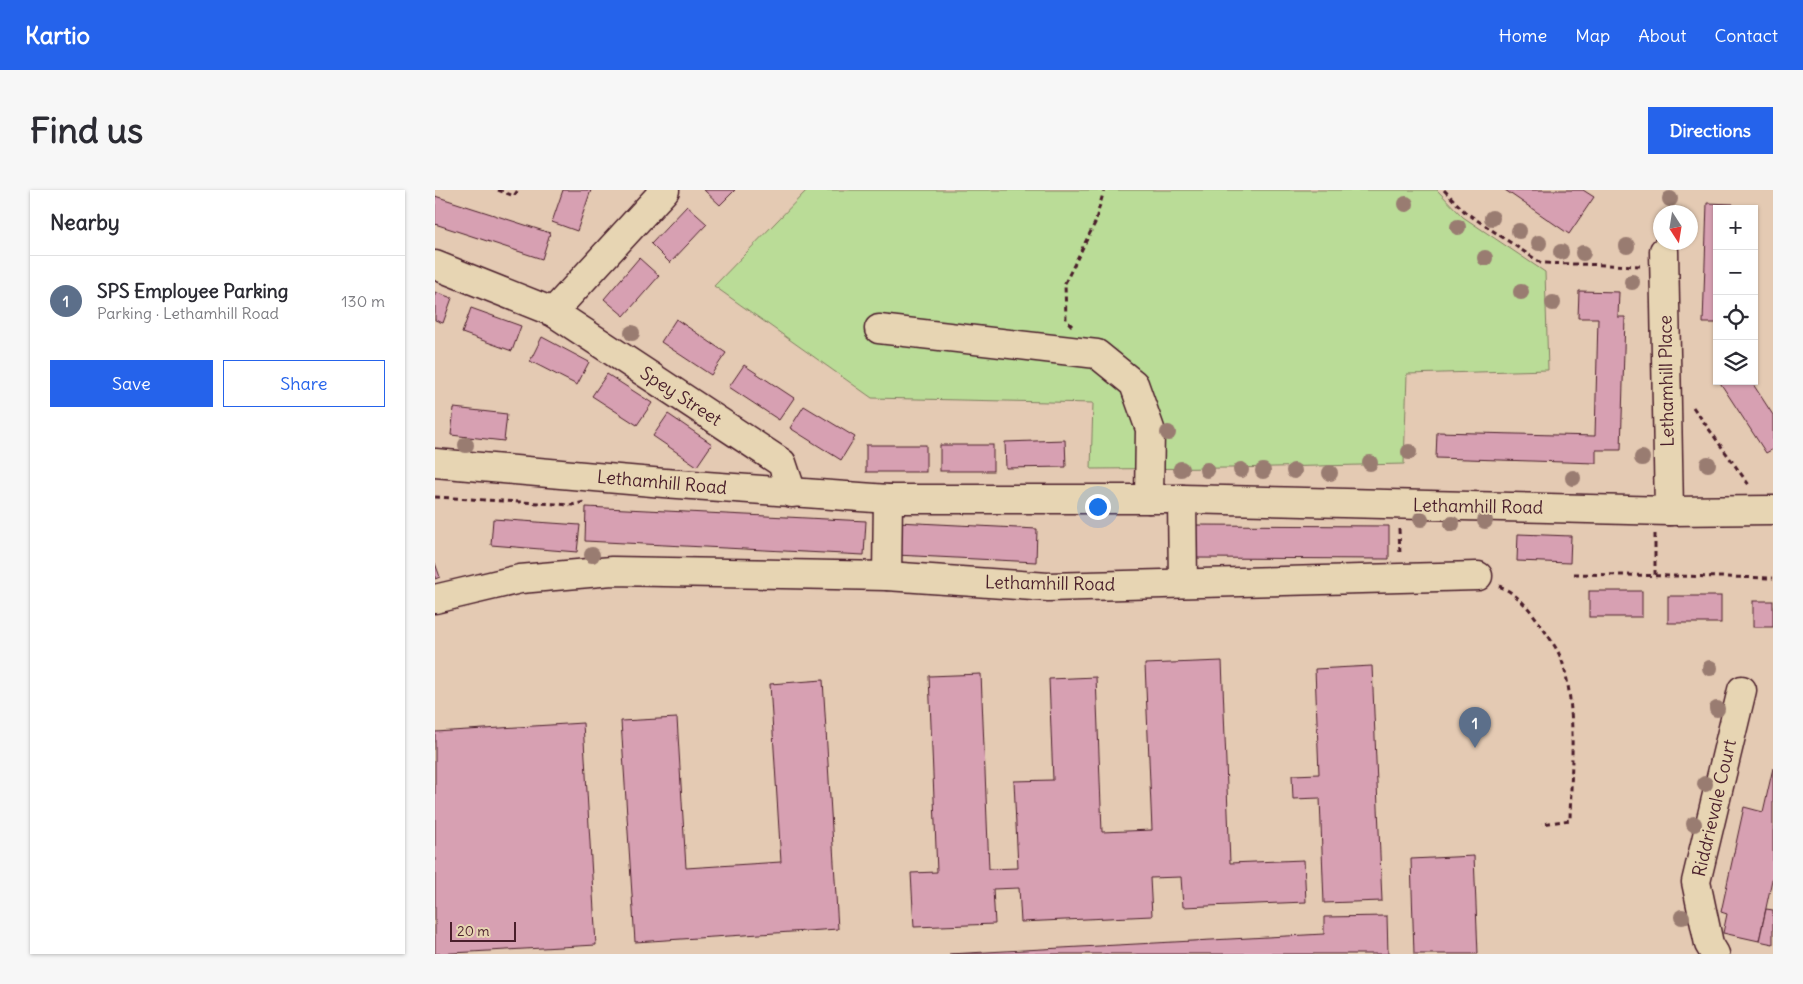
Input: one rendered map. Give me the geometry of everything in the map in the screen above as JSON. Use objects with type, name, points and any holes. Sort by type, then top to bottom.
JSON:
[{"type":"street","points":[[553,312],[665,190]]},
{"type":"street","name":"Lethamhill Place","points":[[1662,510],[1664,259]]},
{"type":"street","name":"Spey Street","points":[[435,265],[553,312],[782,463],[792,493]]},
{"type":"street","points":[[879,329],[1097,354],[1134,384],[1150,430],[1149,499]]},
{"type":"street","name":"Lethamhill Road","points":[[435,462],[792,493],[888,499],[1182,499],[1662,510],[1770,510]]},
{"type":"street","points":[[887,576],[888,499]]},
{"type":"street","points":[[1182,499],[1183,583]]},
{"type":"street","name":"Lethamhill Road","points":[[435,599],[520,578],[612,571],[887,576],[1048,587],[1478,576]]},
{"type":"street","name":"Riddrievale Court","points":[[1715,954],[1709,944],[1696,882],[1742,690]]},
{"type":"path","points":[[498,190],[514,196],[518,190]]},
{"type":"path","points":[[1073,326],[1066,320],[1065,283],[1095,223],[1105,190]]},
{"type":"path","points":[[1444,190],[1465,212],[1541,263],[1664,259]]},
{"type":"path","points":[[1689,401],[1770,510]]},
{"type":"path","points":[[1655,576],[1662,510]]},
{"type":"path","points":[[1574,574],[1773,578]]},
{"type":"path","points":[[1478,576],[1506,589],[1531,610],[1551,640],[1563,663],[1571,705],[1570,820],[1542,824]]},
{"type":"green space","points":[[807,190],[1437,190],[1463,217],[1545,272],[1548,370],[1407,374],[1404,464],[1091,469],[1093,403],[872,398],[714,286]]},
{"type":"building","points":[[563,190],[591,190],[577,231],[552,222]]},
{"type":"building","points":[[704,190],[735,190],[720,205]]},
{"type":"building","points":[[1505,190],[1583,190],[1594,197],[1569,234]]},
{"type":"building","points":[[435,196],[550,233],[542,259],[435,224]]},
{"type":"building","points":[[1707,203],[1733,204],[1713,205],[1713,323],[1703,323]]},
{"type":"building","points":[[687,206],[707,224],[670,263],[651,244]]},
{"type":"building","points":[[639,258],[659,276],[624,316],[604,299]]},
{"type":"building","points":[[1579,291],[1619,292],[1618,317],[1625,317],[1621,450],[1596,450],[1596,463],[1436,458],[1437,432],[1595,436],[1598,318],[1578,318]]},
{"type":"building","points":[[435,292],[452,298],[443,323],[435,320]]},
{"type":"building","points":[[471,308],[521,326],[512,351],[462,333]]},
{"type":"building","points":[[676,319],[726,353],[711,375],[661,342]]},
{"type":"building","points":[[542,337],[589,362],[577,385],[530,361]]},
{"type":"building","points":[[744,365],[794,398],[779,420],[729,387]]},
{"type":"building","points":[[607,374],[652,403],[637,425],[592,396]]},
{"type":"building","points":[[1722,385],[1754,385],[1773,415],[1773,449],[1766,453]]},
{"type":"building","points":[[804,406],[855,437],[841,460],[790,428]]},
{"type":"building","points":[[454,408],[507,414],[504,441],[451,435]]},
{"type":"building","points":[[668,414],[712,444],[697,466],[653,436]]},
{"type":"building","points":[[1065,440],[1066,467],[1006,468],[1005,442]]},
{"type":"building","points":[[866,445],[926,445],[926,472],[866,472]]},
{"type":"building","points":[[940,445],[993,445],[993,471],[940,471]]},
{"type":"building","points":[[586,507],[866,521],[864,555],[585,541]]},
{"type":"building","points":[[493,519],[580,525],[577,552],[491,545]]},
{"type":"building","points":[[898,522],[1037,529],[1036,562],[896,555]]},
{"type":"building","points":[[1195,525],[1389,526],[1389,559],[1195,558]]},
{"type":"building","points":[[1518,534],[1571,536],[1570,563],[1517,561]]},
{"type":"building","points":[[435,563],[440,577],[435,579]]},
{"type":"building","points":[[1589,591],[1642,591],[1642,617],[1589,617]]},
{"type":"building","points":[[1668,596],[1721,596],[1721,623],[1668,623]]},
{"type":"building","points":[[1753,601],[1773,601],[1773,627],[1753,627]]},
{"type":"building","points":[[1222,661],[1230,863],[1304,860],[1306,902],[1183,907],[1181,877],[1150,878],[1152,916],[1021,922],[1019,888],[993,889],[995,924],[914,927],[911,873],[937,872],[929,676],[981,674],[989,869],[1018,868],[1014,781],[1053,780],[1049,679],[1096,677],[1102,832],[1152,830],[1145,664]]},
{"type":"building","points":[[1372,666],[1382,901],[1324,903],[1320,798],[1293,799],[1292,775],[1319,774],[1315,669]]},
{"type":"building","points":[[823,680],[838,929],[635,942],[621,721],[677,718],[686,868],[781,862],[770,684]]},
{"type":"building","points":[[583,723],[596,945],[435,954],[435,732]]},
{"type":"building","points":[[1773,768],[1773,875],[1759,941],[1723,933],[1727,914],[1721,912],[1744,807],[1763,812]]},
{"type":"building","points":[[1474,856],[1478,954],[1414,954],[1411,859]]},
{"type":"building","points":[[1766,909],[1773,910],[1773,944],[1759,941]]},
{"type":"building","points":[[1387,916],[1388,954],[949,954],[1324,934],[1324,917]]},
{"type":"place","name":"SPS Employee Parking","points":[[1475,748]]}]
